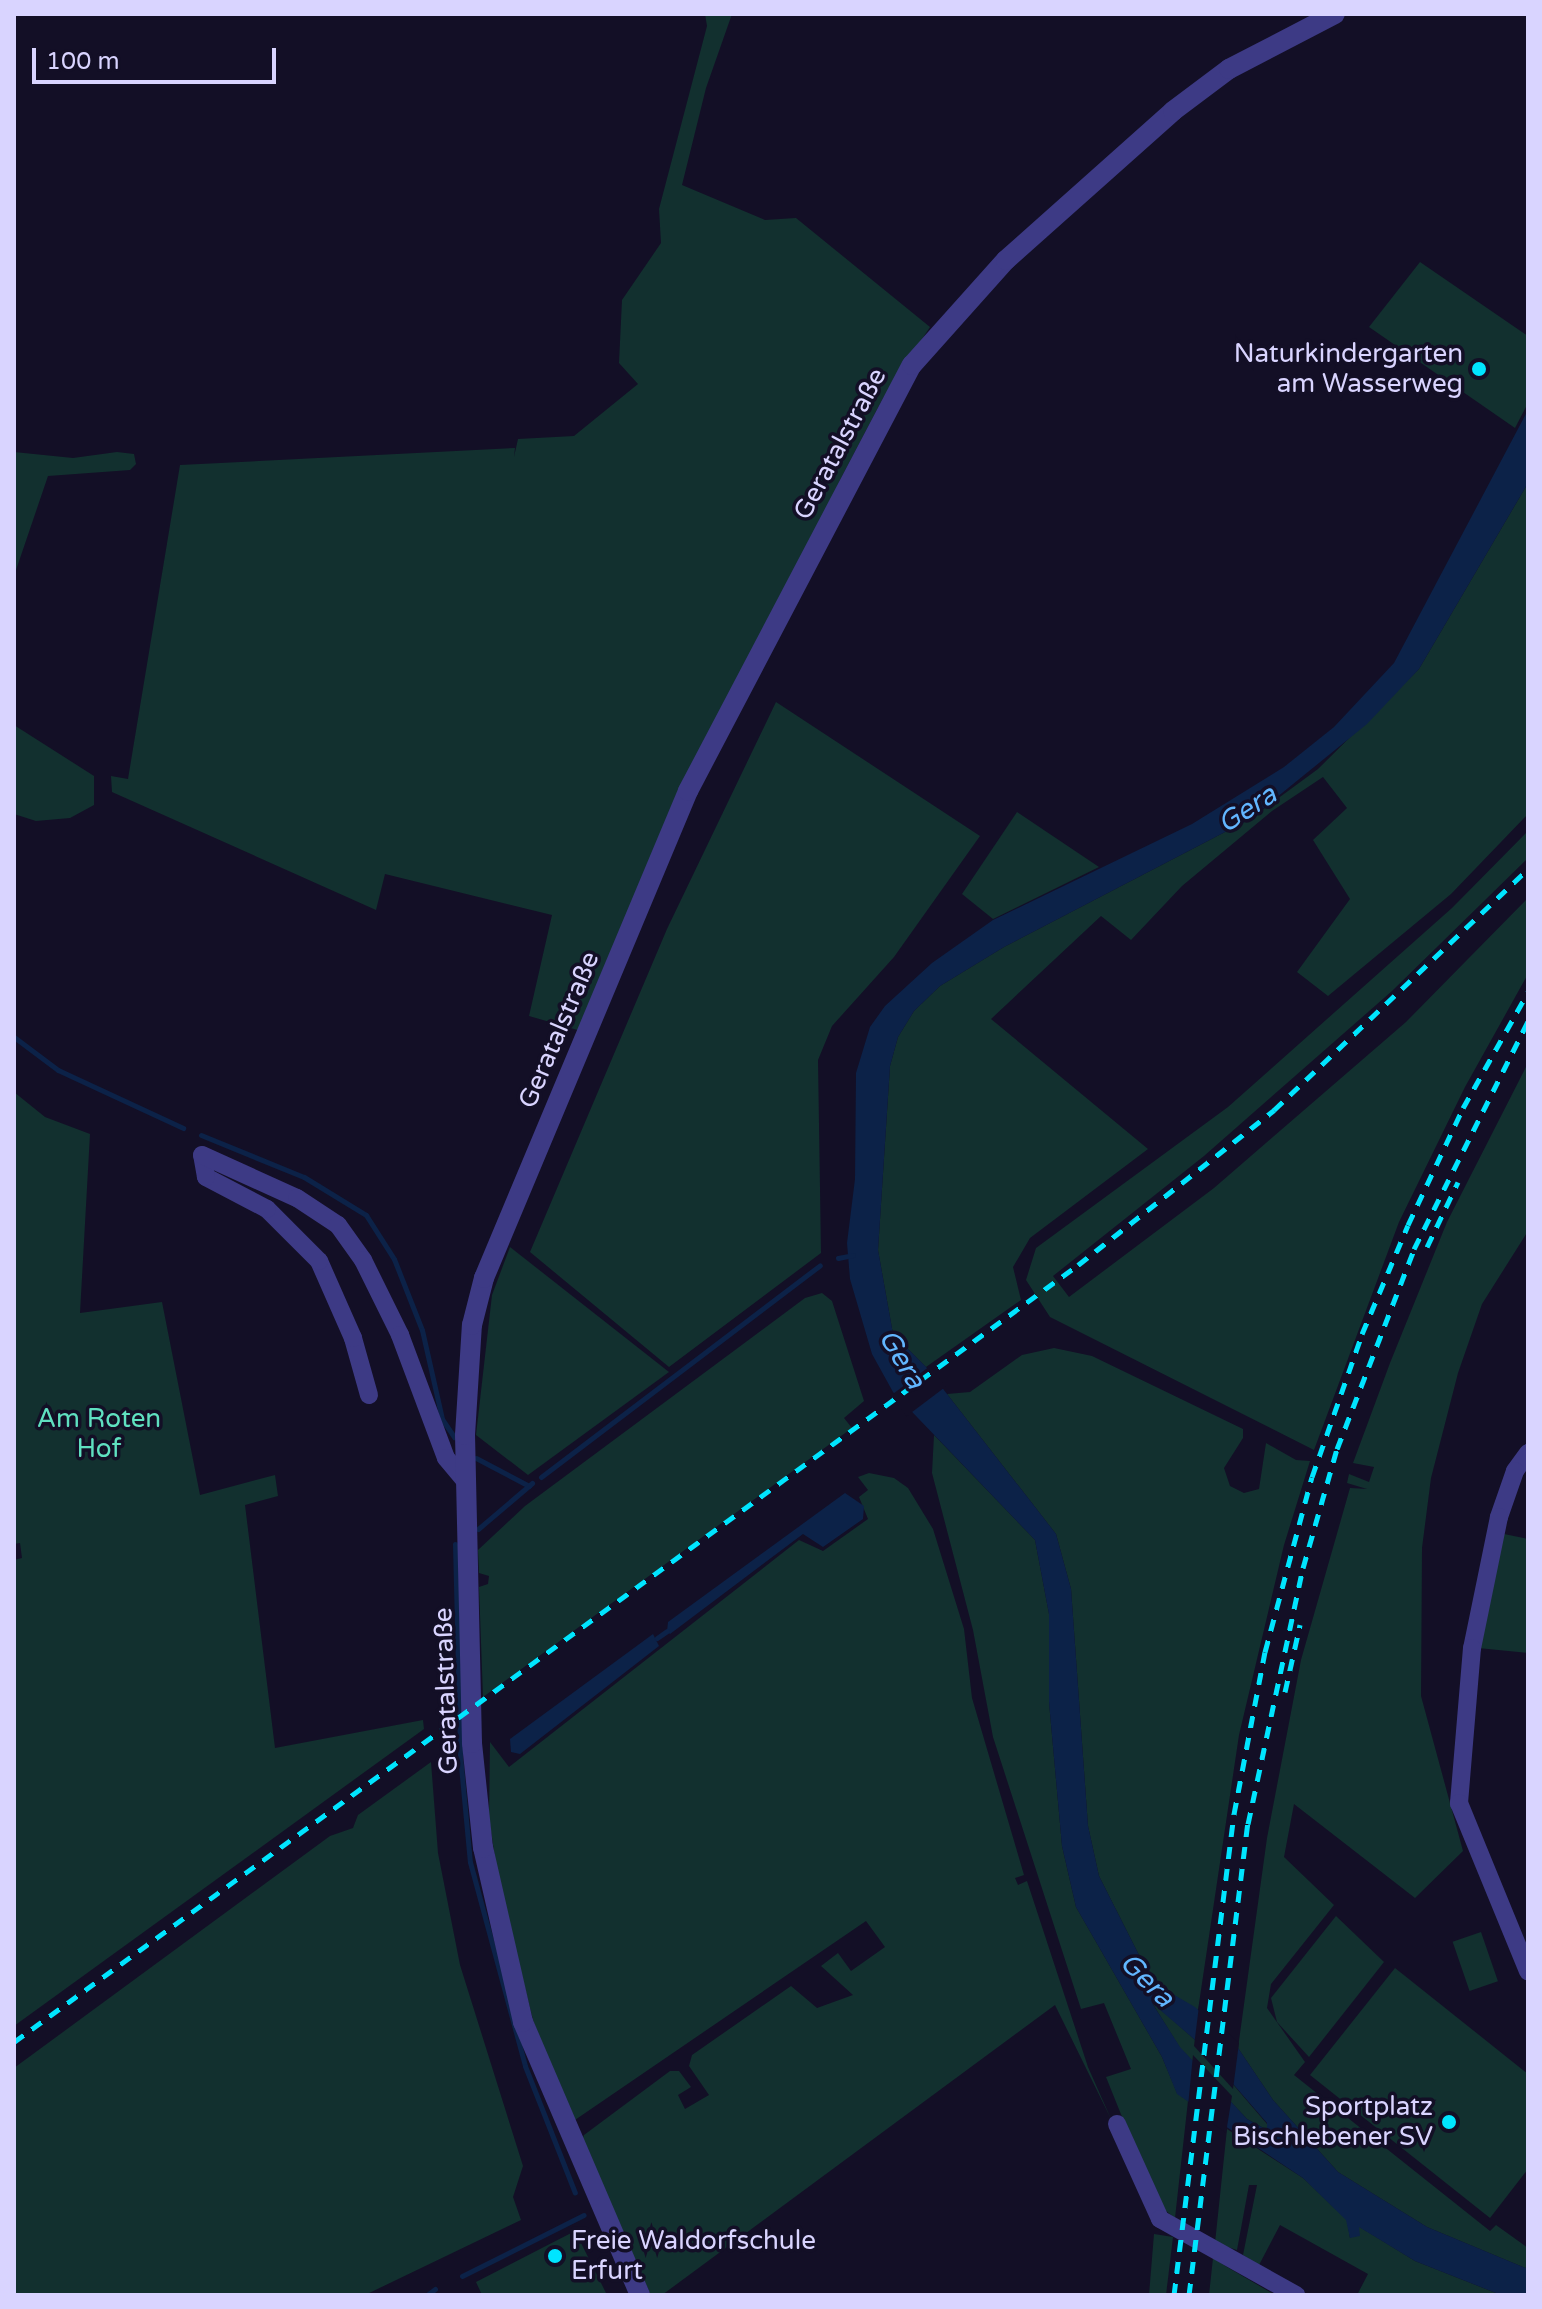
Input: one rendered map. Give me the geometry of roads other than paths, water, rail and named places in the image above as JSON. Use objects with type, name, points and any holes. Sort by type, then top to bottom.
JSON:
[{"type":"street","name":"Geratalstraße","points":[[640,2295],[552,2099],[523,2022],[493,1904],[475,1784],[465,1481],[472,1325],[510,1207],[688,791],[882,416],[912,365],[957,309],[1128,150],[1229,69],[1335,14]]},
{"type":"street","points":[[369,1395],[353,1338],[319,1261],[267,1209],[206,1177],[202,1155],[297,1198],[338,1225],[363,1260],[400,1335],[446,1458],[465,1481]]},
{"type":"street","points":[[1528,1453],[1512,1479],[1499,1517],[1472,1648],[1459,1803],[1528,1971]]},
{"type":"street","points":[[1117,2124],[1160,2219],[1296,2295]]},
{"type":"water","name":"Gera","points":[[1528,410],[1528,483],[1419,669],[1367,724],[1250,819],[1004,947],[940,986],[914,1011],[898,1037],[890,1066],[878,1250],[893,1334],[926,1367],[1056,1534],[1071,1589],[1088,1826],[1099,1876],[1143,1963],[1164,1989],[1195,2007],[1238,2048],[1273,2100],[1338,2172],[1427,2227],[1528,2269],[1528,2295],[1501,2295],[1415,2261],[1359,2227],[1360,2236],[1350,2238],[1346,2220],[1303,2178],[1177,2094],[1162,2057],[1076,1907],[1062,1846],[1049,1702],[1049,1614],[1035,1540],[893,1392],[872,1354],[850,1279],[847,1243],[855,1179],[856,1073],[870,1027],[885,1006],[932,963],[993,920],[1192,824],[1284,767],[1334,727],[1394,663]],"holes":[[[1152,2003],[1194,2039],[1267,2123],[1267,2130],[1247,2119],[1180,2047]]]},
{"type":"water","points":[[845,1493],[864,1506],[863,1519],[823,1547],[803,1534],[670,1634],[667,1631],[668,1622]]},
{"type":"water","points":[[653,1634],[659,1646],[520,1754],[511,1752],[510,1739]]},
{"type":"waterway","points":[[14,1037],[58,1070],[183,1128]]},
{"type":"waterway","points":[[201,1135],[304,1177],[366,1215],[394,1259],[422,1330],[442,1419],[454,1437]]},
{"type":"waterway","points":[[838,1258],[853,1255]]},
{"type":"waterway","points":[[541,1477],[820,1265]]},
{"type":"waterway","points":[[476,1458],[529,1486]]},
{"type":"waterway","points":[[478,1529],[532,1483]]},
{"type":"waterway","points":[[455,1544],[460,1755],[470,1862],[525,2066],[575,2193]]},
{"type":"waterway","points":[[657,1638],[667,1631]]},
{"type":"waterway","points":[[462,2276],[584,2215]]},
{"type":"waterway","points":[[427,2295],[435,2289]]},
{"type":"railway","points":[[14,2042],[1078,1265],[1274,1110],[1528,869]]},
{"type":"railway","points":[[1174,2295],[1234,1814],[1265,1652],[1312,1477],[1362,1334],[1408,1225],[1463,1108],[1528,992]]},
{"type":"railway","points":[[1189,2295],[1248,1824],[1303,1568],[1337,1449],[1414,1249],[1528,1021]]},
{"type":"railway","points":[[1427,1247],[1458,1182]]},
{"type":"railway","points":[[1285,1692],[1300,1625]]},
{"type":"place","name":"Naturkindergarten am Wasserweg","points":[[1479,369]]},
{"type":"place","name":"Sportplatz Bischlebener SV","points":[[1449,2122]]},
{"type":"place","name":"Freie Waldorfschule Erfurt","points":[[555,2256]]},
{"type":"park label","name":"Am Roten Hof","points":[[99,1434]]}]
